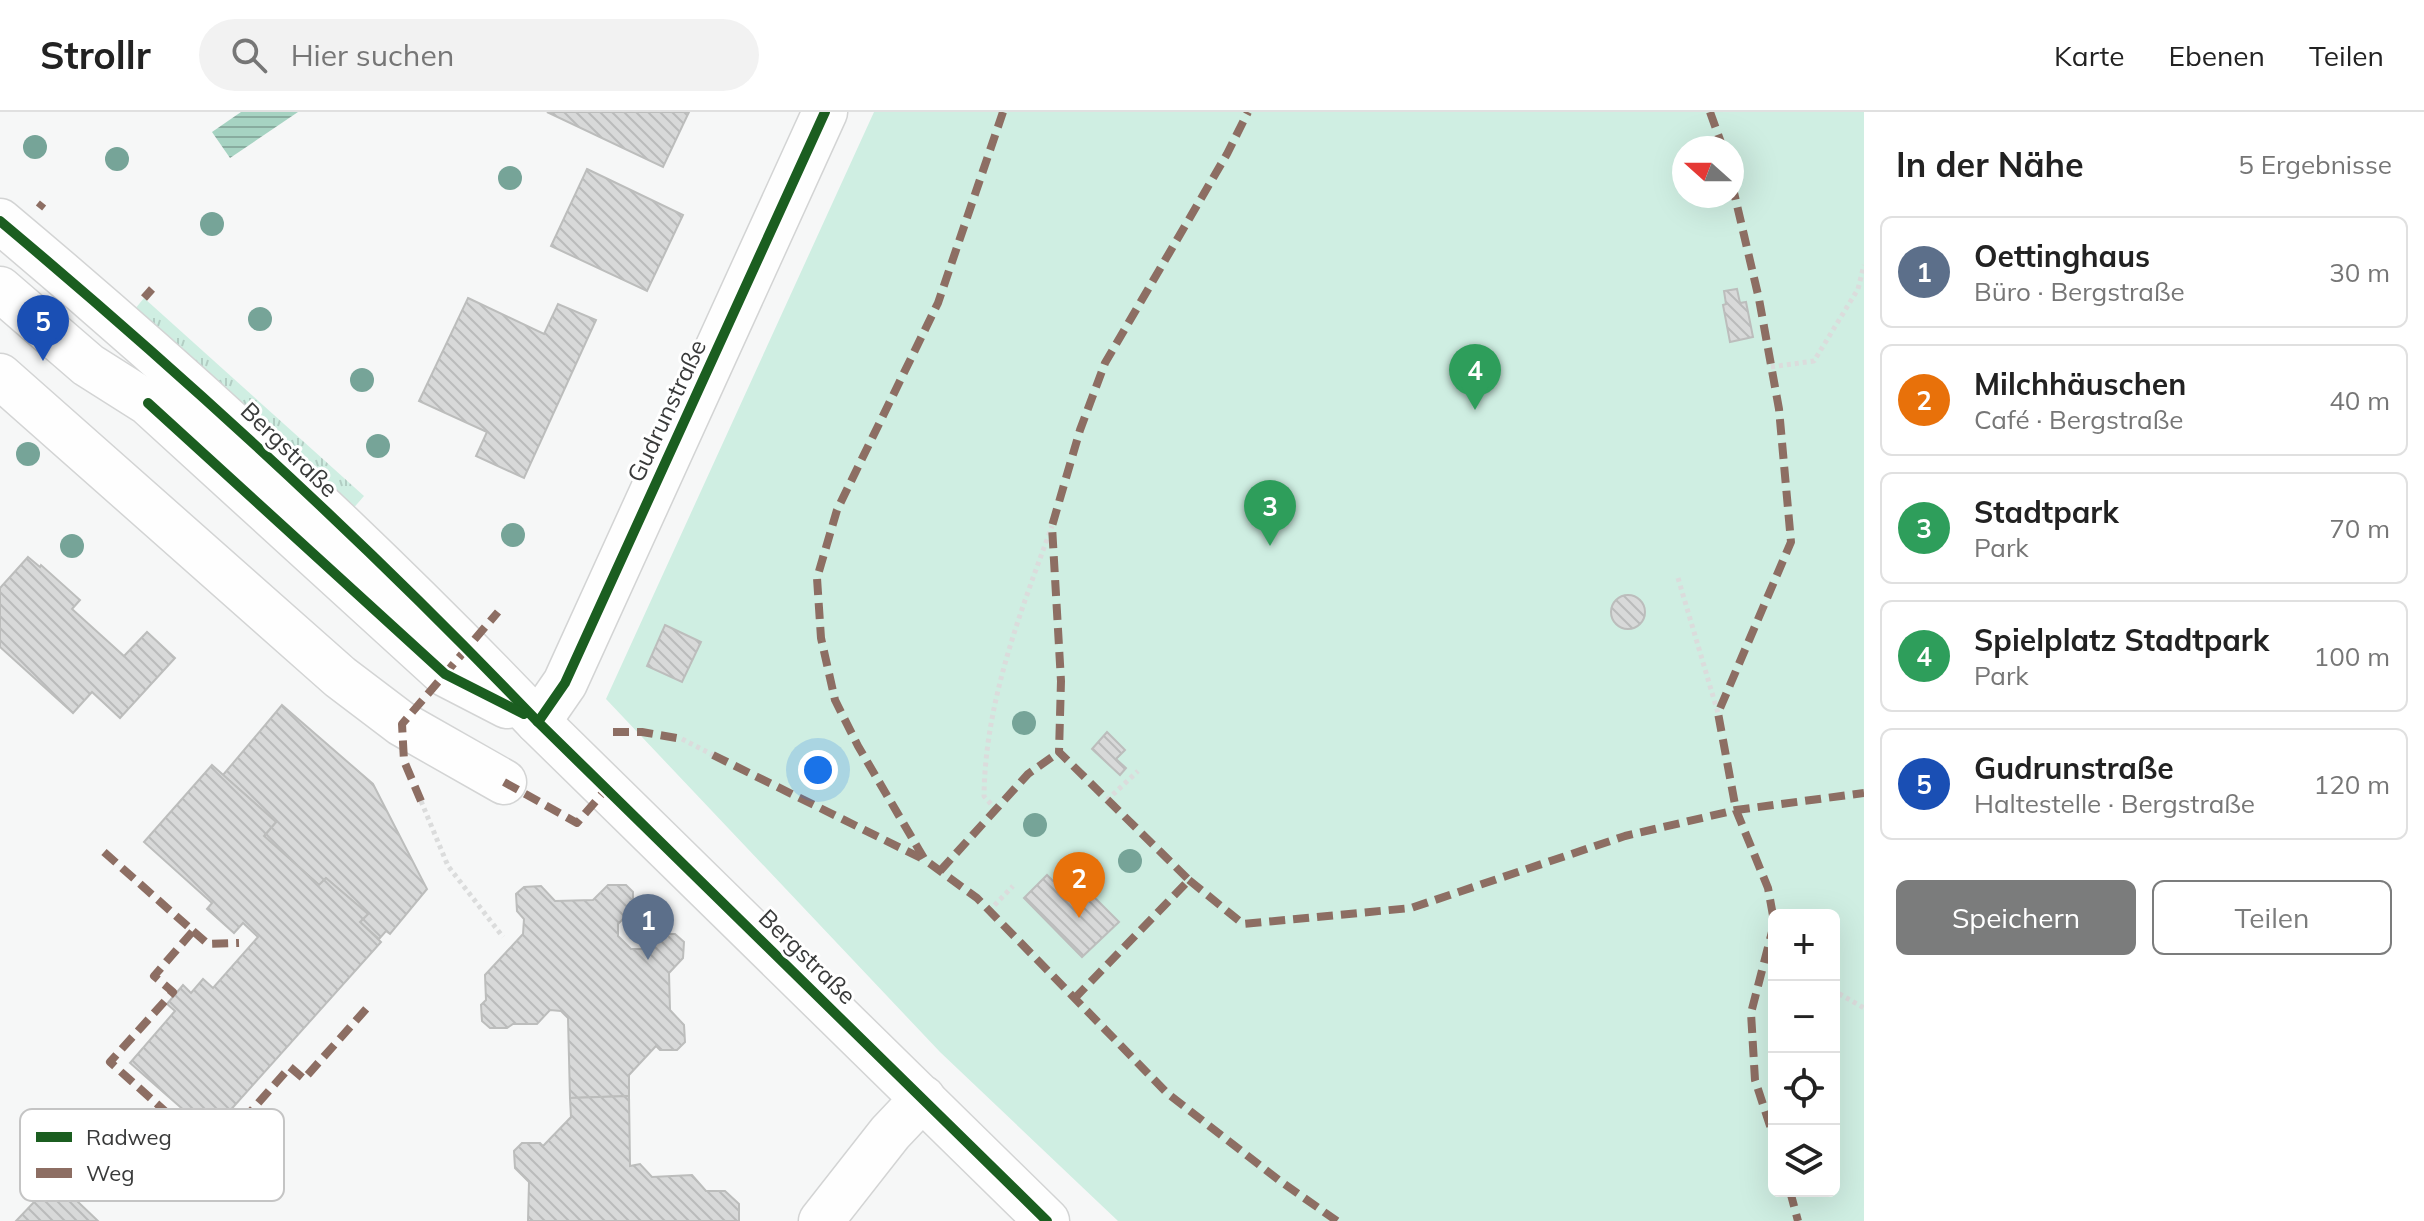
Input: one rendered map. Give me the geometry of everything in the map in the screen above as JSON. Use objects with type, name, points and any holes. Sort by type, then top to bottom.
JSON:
[{"type":"street","name":"Gudrunstraße","points":[[538,722],[565,683],[825,112]]},
{"type":"street","name":"Bergstraße","points":[[0,221],[223,415],[467,647],[538,722],[1047,1221]]},
{"type":"street","name":"Bergstraße","points":[[0,289],[88,365],[148,403],[445,674],[538,722]]},
{"type":"street","points":[[0,376],[340,677],[402,724],[504,782]]},
{"type":"street","points":[[821,1221],[890,1133],[923,1098]]},
{"type":"path","points":[[1771,367],[1814,361],[1858,289],[1864,265]]},
{"type":"path","points":[[996,810],[984,796],[984,761],[1003,668],[1052,526]]},
{"type":"path","points":[[1678,578],[1718,713]]},
{"type":"path","points":[[682,739],[713,755]]},
{"type":"path","points":[[1107,800],[1138,771]]},
{"type":"path","points":[[421,801],[448,866],[503,937]]},
{"type":"path","points":[[989,911],[1013,886]]},
{"type":"path","points":[[1840,994],[1864,1008]]},
{"type":"green space","points":[[874,112],[1864,112],[1864,1221],[1118,1221],[940,1052],[606,699]]},
{"type":"green space","points":[[144,298],[364,496],[351,511],[130,315]]},
{"type":"shaded area","points":[[241,112],[298,112],[230,158],[212,132]]},
{"type":"building","points":[[547,112],[689,112],[663,167]]},
{"type":"building","points":[[587,169],[683,215],[647,291],[551,246]]},
{"type":"building","points":[[1737,289],[1740,303],[1746,302],[1753,337],[1730,342],[1723,305],[1726,304],[1724,291]]},
{"type":"building","points":[[468,298],[544,334],[558,304],[596,320],[524,478],[476,456],[487,432],[419,401]]},
{"type":"building","points":[[28,557],[80,600],[72,609],[124,656],[147,632],[175,658],[120,718],[92,692],[73,713],[0,647],[0,588]]},
{"type":"building","points":[[1628,595],[1640,600],[1645,612],[1640,624],[1628,629],[1616,624],[1611,612],[1616,600]]},
{"type":"building","points":[[665,625],[701,642],[682,682],[647,666]]},
{"type":"building","points":[[282,705],[373,784],[427,889],[390,934],[386,931],[379,939],[360,922],[368,914],[326,878],[319,885],[264,836],[276,822],[223,775]]},
{"type":"building","points":[[1107,732],[1125,750],[1116,759],[1126,768],[1120,775],[1092,749]]},
{"type":"building","points":[[212,765],[276,822],[264,836],[319,885],[326,878],[368,914],[360,922],[381,942],[231,1109],[183,1109],[130,1063],[175,1011],[167,1004],[183,985],[191,993],[203,979],[213,988],[258,937],[243,923],[234,933],[207,909],[212,903],[144,842]]},
{"type":"building","points":[[1069,872],[1119,922],[1082,957],[1024,898],[1047,875],[1053,881]]},
{"type":"building","points":[[608,885],[626,885],[633,892],[633,909],[618,924],[618,936],[631,949],[644,949],[659,934],[675,934],[684,942],[683,958],[669,973],[670,1010],[684,1025],[685,1042],[677,1050],[660,1050],[656,1046],[629,1075],[629,1096],[570,1098],[568,1018],[561,1011],[550,1010],[537,1024],[490,1028],[482,1021],[481,1005],[486,1000],[485,975],[523,934],[524,919],[517,911],[516,894],[524,887],[541,886],[555,901],[593,900]]},
{"type":"building","points":[[629,1096],[630,1166],[640,1164],[652,1177],[692,1175],[706,1191],[725,1191],[739,1204],[739,1221],[528,1221],[529,1182],[515,1168],[514,1151],[522,1143],[540,1143],[543,1146],[571,1117],[570,1098]]},
{"type":"building","points":[[35,1201],[77,1201],[98,1221],[16,1221]]},
{"type":"marked path","points":[[1003,112],[938,303],[837,510],[817,578],[821,638],[835,700],[858,746],[925,860],[977,898],[1167,1093],[1337,1221]]},
{"type":"marked path","points":[[1074,999],[1189,880],[1059,752],[1061,681],[1052,526],[1080,430],[1105,363],[1227,154],[1248,112]]},
{"type":"marked path","points":[[1710,112],[1719,136]]},
{"type":"marked path","points":[[39,208],[43,203]]},
{"type":"marked path","points":[[1738,208],[1759,299],[1779,409],[1791,542],[1718,713],[1736,810],[1768,888],[1772,909]]},
{"type":"marked path","points":[[144,298],[152,289]]},
{"type":"marked path","points":[[421,801],[404,761],[402,724],[498,612]]},
{"type":"marked path","points":[[613,732],[642,732],[682,739]]},
{"type":"marked path","points":[[940,871],[1028,774],[1059,752]]},
{"type":"marked path","points":[[713,755],[925,860]]},
{"type":"marked path","points":[[504,782],[577,823],[607,788]]},
{"type":"marked path","points":[[1189,880],[1243,924],[1411,908],[1625,836],[1736,810],[1864,793]]},
{"type":"marked path","points":[[104,852],[193,931],[154,976],[173,992],[110,1062],[163,1109]]},
{"type":"marked path","points":[[193,931],[208,944],[239,943]]},
{"type":"marked path","points":[[1768,947],[1751,1013],[1755,1080],[1770,1125]]},
{"type":"marked path","points":[[253,1109],[290,1067],[304,1079],[367,1008]]},
{"type":"marked path","points":[[1792,1197],[1798,1221]]},
{"type":"cycle path","points":[[538,722],[565,683],[825,112]]},
{"type":"cycle path","points":[[0,221],[208,402],[343,527],[1047,1221]]},
{"type":"cycle path","points":[[148,403],[445,674],[524,714]]},
{"type":"place","name":"Gudrunstraße","points":[[43,361]]},
{"type":"place","name":"Spielplatz Stadtpark","points":[[1475,410]]},
{"type":"place","name":"Stadtpark","points":[[1270,546]]},
{"type":"place","name":"Milchhäuschen","points":[[1079,918]]},
{"type":"place","name":"Oettinghaus","points":[[648,960]]}]
